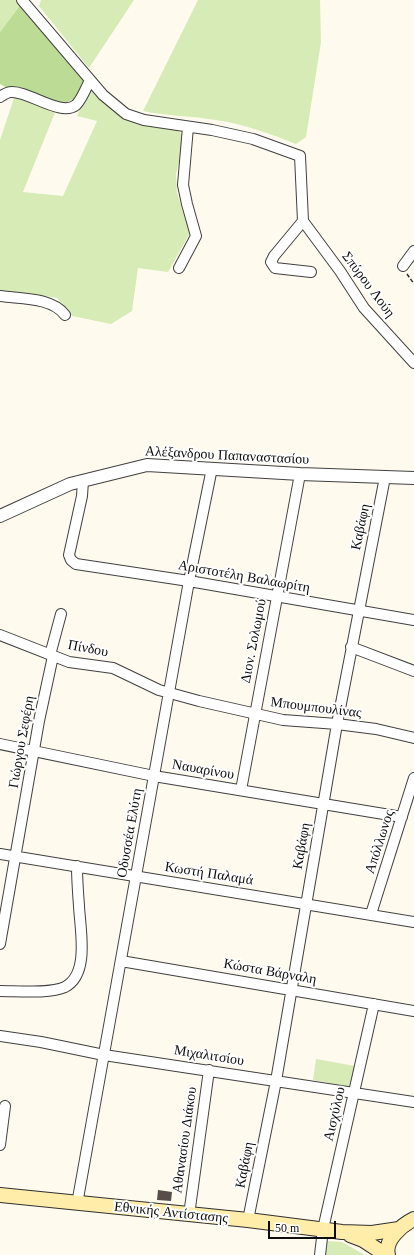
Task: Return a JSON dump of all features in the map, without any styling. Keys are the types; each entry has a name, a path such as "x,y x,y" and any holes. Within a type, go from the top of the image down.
{"main road":[{"name":"Εθνικής Αντίστασης","path":"0,1195 77,1204 248,1220 342,1232"},
{"path":"387,1255 387,1246 399,1229 414,1219"},
{"path":"342,1232 372,1233 399,1229"},
{"path":"342,1232 363,1240 387,1255"}],"street":[{"path":"22,0 109,101 126,114 144,120 253,139 300,156 303,221 274,256 271,265 275,268 311,272"},
{"path":"0,97 9,92 22,94 59,108 69,109 77,104 90,80"},
{"path":"180,268 196,236 183,184 188,127"},
{"name":"Σπύρου Λούη","path":"303,221 340,271 364,308 414,363"},
{"path":"403,266 414,251"},
{"path":"0,296 48,303 60,309 65,315"},
{"name":"Αλέξανδρου Παπαναστασίου","path":"0,516 46,494 83,481 147,465 300,474 414,478"},
{"name":"Οδυσσέα Ελύτη","path":"77,1204 169,693 212,468"},
{"name":"Διον. Σολωμού","path":"241,790 300,474"},
{"name":"Καβάφη","path":"248,1220 276,1081 351,647 385,477"},
{"name":"Αριστοτέλη Βαλαωρίτη","path":"83,481 82,496 69,555 71,560 76,564 190,581 414,620"},
{"name":"Γιώργου Σεφέρη","path":"0,944 51,656 61,614"},
{"name":"Πίνδου","path":"0,635 51,656 82,665 113,668 169,693"},
{"path":"351,647 414,671"},
{"name":"Μπουμπουλίνας","path":"169,693 255,715 303,722 337,724 376,729 414,738"},
{"name":"Ναυαρίνου","path":"0,744 154,776 323,803 402,818"},
{"name":"Απόλλωνος","path":"371,914 414,778"},
{"name":"Κωστή Παλαμά","path":"0,854 136,877 306,903 414,922"},
{"path":"0,991 58,989 68,985 75,977 80,961 82,945 77,866"},
{"name":"Κώστα Βάρναλη","path":"121,961 414,1011"},
{"name":"Αισχύλου","path":"320,1255 323,1229 374,1004"},
{"name":"Μιχαλιτσίου","path":"0,1036 42,1042 104,1055 414,1102"},
{"name":"Αθανασίου Διάκου","path":"189,1215 209,1070"},
{"path":"0,1145 5,1106"}],"green space":[{"path":"0,0 18,0 21,4 0,32"},
{"path":"41,0 134,0 89,68 39,6"},
{"path":"198,0 320,0 321,42 306,137 296,144 237,124 143,111"},
{"path":"21,4 86,80 74,99 63,104 17,87 9,89 0,84 0,32"},
{"path":"90,86 114,111 133,122 178,130 182,135 180,159 176,174 177,193 190,233 168,272 138,268 132,311 111,324 72,316 57,298 29,293 28,297 0,293 0,140 16,92 56,110 23,192 63,196 97,121 77,116"},
{"path":"316,1059 355,1066 352,1087 313,1080"},
{"path":"326,1241 342,1242 365,1255 324,1255"}],"building":[{"path":"158,1190 172,1192 171,1201 157,1200"}]}
